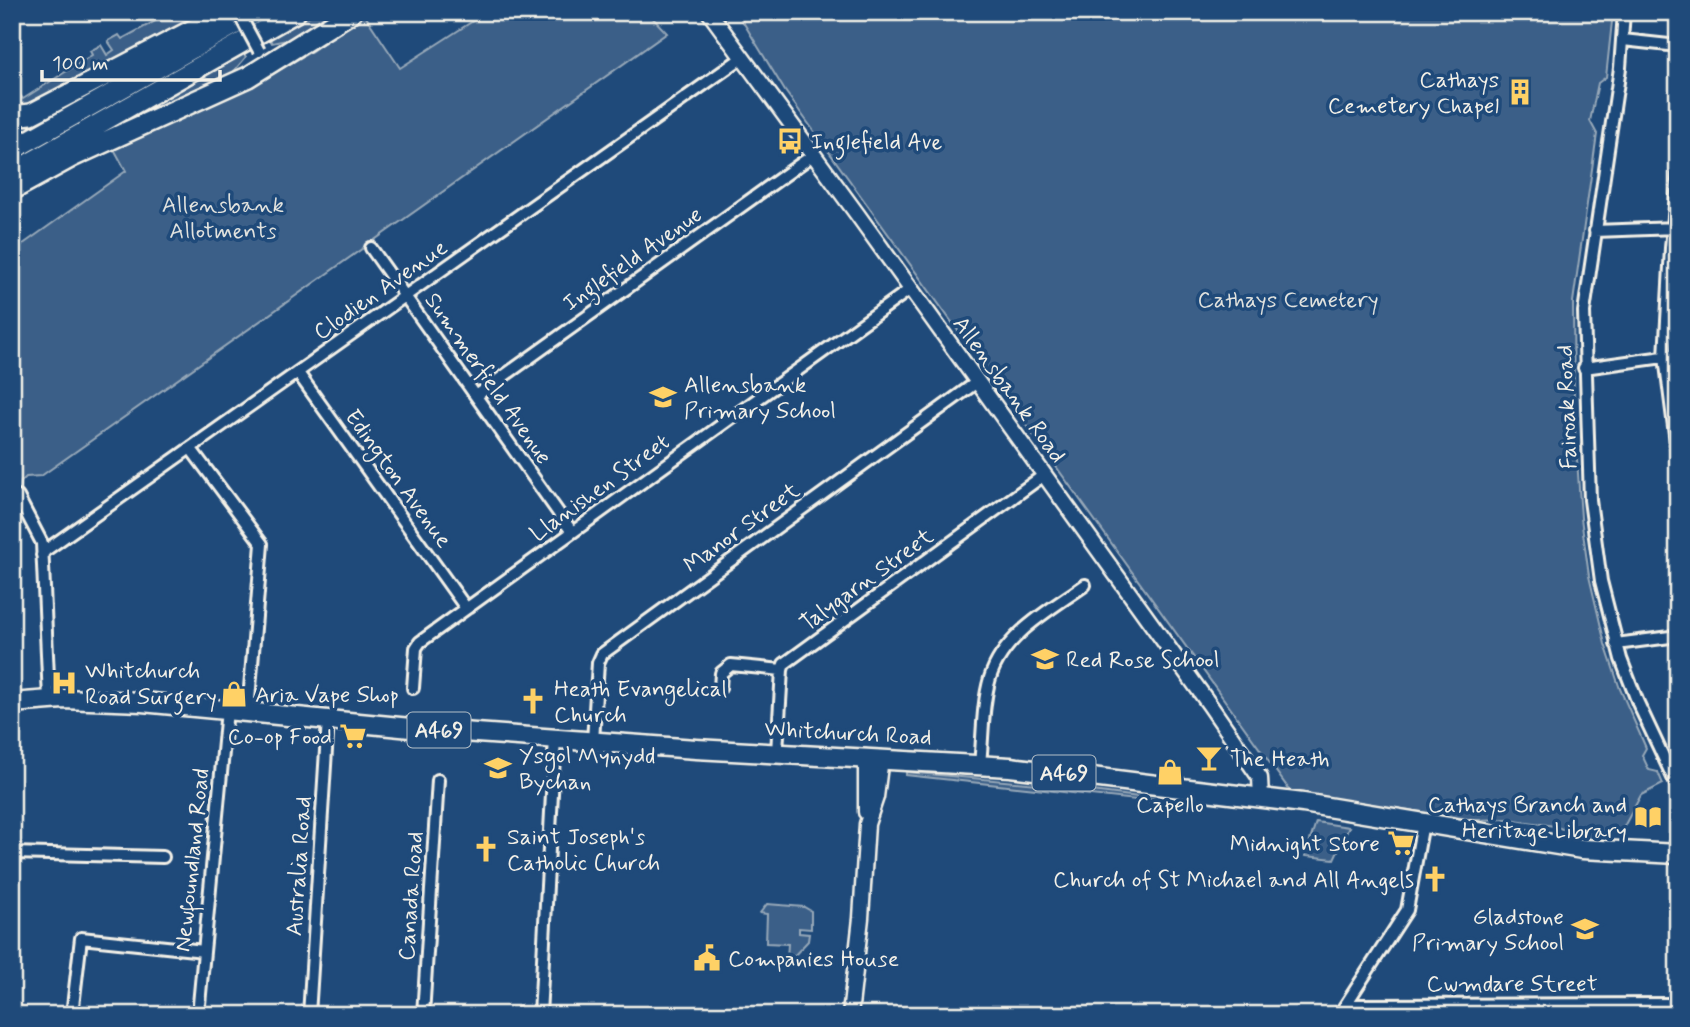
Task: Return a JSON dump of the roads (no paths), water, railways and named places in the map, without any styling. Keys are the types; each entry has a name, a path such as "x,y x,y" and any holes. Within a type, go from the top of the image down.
{"highway":[{"path":"12,116 31,114 227,12"},
{"path":"12,150 257,12"},
{"path":"12,173 296,12"},
{"path":"12,190 74,156 210,94 263,58 352,12"}],"main road":[{"name":"Whitchurch Road","path":"12,703 49,699 128,702 421,729 980,764 1261,798 1591,850 1678,854"}],"street":[{"path":"238,12 263,58"},
{"name":"Allensbank Road","path":"709,12 1260,778 1261,798"},
{"name":"Fairoak Road","path":"1624,12 1623,40 1585,299 1587,445 1595,547 1616,644 1638,703 1678,788"},
{"path":"1623,40 1678,46"},
{"name":"Clodien Avenue","path":"42,555 743,57"},
{"name":"Inglefield Avenue","path":"476,396 813,155"},
{"path":"1678,174 1665,357 1678,458"},
{"path":"1595,231 1675,228"},
{"name":"Summerfield Avenue","path":"371,248 572,532"},
{"name":"Llanishen Street","path":"413,688 418,644 909,290"},
{"path":"1584,368 1678,355"},
{"name":"Edington Avenue","path":"298,373 466,608"},
{"name":"Manor Street","path":"593,741 598,663 602,654 977,382"},
{"path":"191,449 262,544 248,712"},
{"name":"Talygarn Street","path":"782,670 784,664 1044,475"},
{"path":"18,497 42,543 49,699"},
{"path":"980,764 988,688 999,660 1021,631 1085,585"},
{"path":"1616,644 1678,636"},
{"path":"720,688 721,673 731,665 782,670 777,752"},
{"name":"Newfoundland Road","path":"198,1015 227,710"},
{"name":"Australia Road","path":"309,1015 328,719"},
{"path":"540,1015 555,738"},
{"path":"850,1015 861,918 867,824 876,797 874,758"},
{"name":"Canada Road","path":"423,1015 438,780"},
{"path":"1343,1010 1409,904 1423,823"},
{"path":"12,853 163,858"},
{"path":"72,1015 81,938 204,951"},
{"name":"Cwmdare Street","path":"1343,1010 1494,1010 1678,1004"}],"place":[{"name":"Cathays Cemetery Chapel","path":"1520,92"},
{"name":"Inglefield Ave","path":"790,141"},
{"name":"Allensbank Primary School","path":"663,397"},
{"name":"Red Rose School","path":"1045,659"},
{"name":"Whitchurch Road Surgery","path":"64,683"},
{"name":"Aria Vape Shop","path":"234,694"},
{"name":"Heath Evangelical Church","path":"533,701"},
{"name":"Co-op Food","path":"353,736"},
{"name":"The Heath","path":"1209,758"},
{"name":"Ysgol Mynydd Bychan","path":"498,768"},
{"name":"Capello","path":"1170,772"},
{"name":"Cathays Branch and Heritage Library","path":"1648,817"},
{"name":"Midnight Store","path":"1401,843"},
{"name":"Saint Joseph's Catholic Church","path":"486,849"},
{"name":"Church of St Michael and All Angels","path":"1435,879"},
{"name":"Gladstone Primary School","path":"1585,929"},
{"name":"Companies House","path":"707,958"}],"park label":[{"name":"Allensbank Allotments","path":"223,217"},
{"name":"Cathays Cemetery","path":"1288,299"}]}
